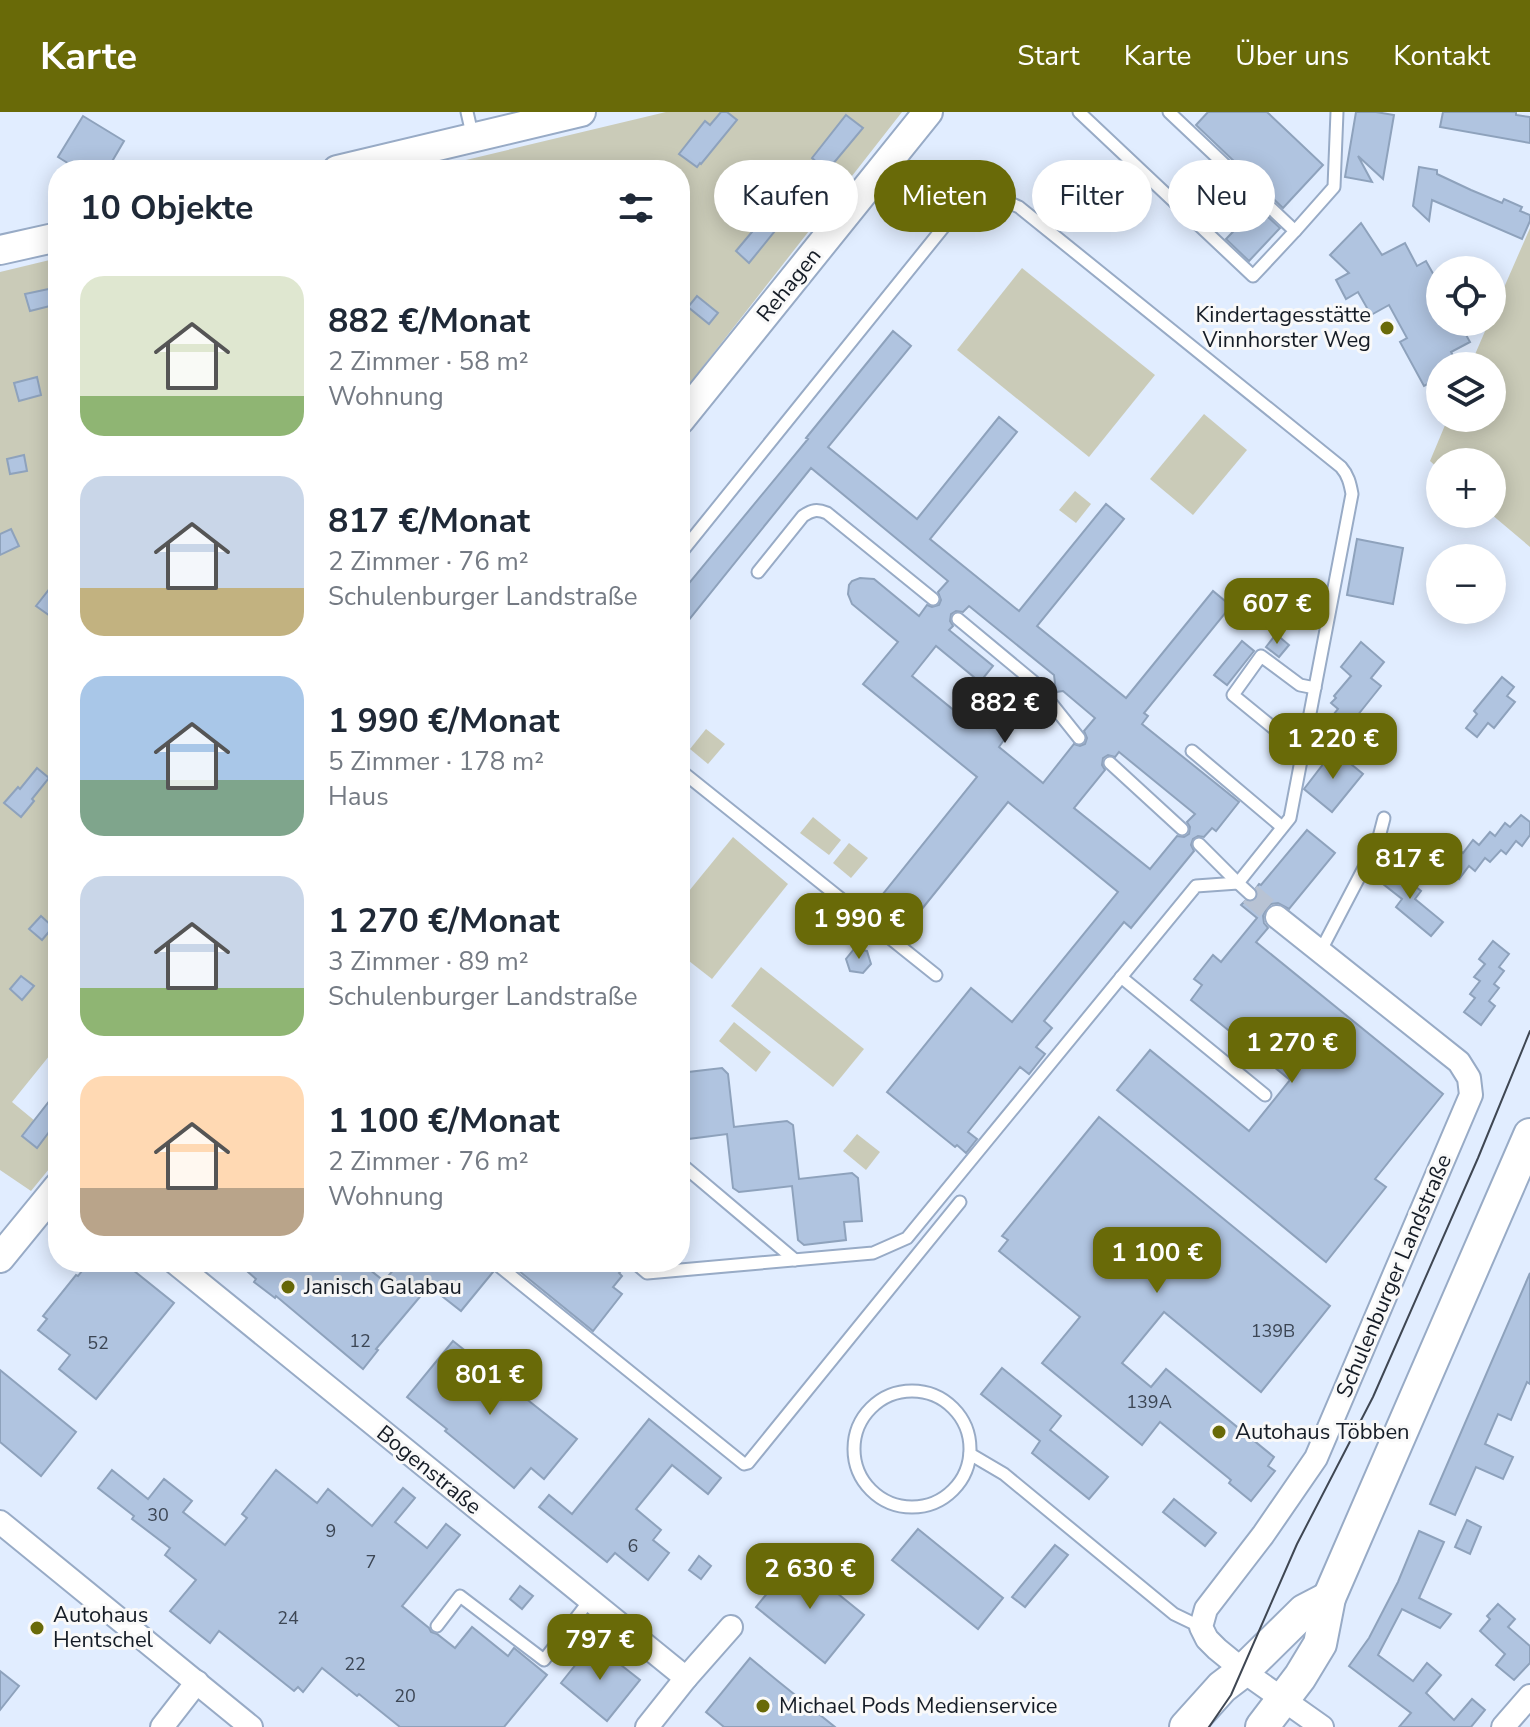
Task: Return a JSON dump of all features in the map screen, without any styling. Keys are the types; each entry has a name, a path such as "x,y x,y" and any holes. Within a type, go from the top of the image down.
{"main road":[{"path":"1262,1727 1284,1700 1320,1644 1329,1598 1530,1135"},
{"path":"1186,1727 1222,1687 1243,1671 1304,1611 1329,1598"}],"street":[{"name":"Rehagen","path":"690,408 928,112"},
{"path":"367,160 470,125 575,113"},
{"path":"0,250 48,239"},
{"name":"Schulenburger Landstraße","path":"1201,1627 1206,1609 1263,1535 1316,1458 1471,1095 1469,1078 1459,1062 1277,917"},
{"path":"0,1258 48,1199"},
{"name":"Bogenstraße","path":"186,1272 686,1678"},
{"path":"0,1522 251,1727"},
{"path":"647,1727 731,1627"},
{"path":"1201,1627 1207,1639 1243,1671 1322,1727"},
{"path":"162,1727 197,1682"},
{"path":"1503,1727 1530,1696"}],"lane":[{"path":"1079,112 1253,276 1334,187 1337,112"},
{"path":"1177,114 1295,231"},
{"path":"690,542 959,208 976,199 998,197 1019,207 1341,467 1347,473 1352,494 1290,818 1238,883 1196,886 907,1238 873,1253 690,1269"},
{"path":"758,572 803,516 818,510 827,513 933,599"},
{"path":"958,619 1035,683 1079,738"},
{"path":"1304,744 1288,740 1233,695 1261,656 1300,685 1315,688"},
{"path":"1192,751 1282,827"},
{"path":"1110,763 1182,829"},
{"path":"690,778 936,975"},
{"path":"1320,952 1378,841 1384,818"},
{"path":"1199,844 1250,894"},
{"path":"1121,977 1265,1095"},
{"path":"690,1171 795,1260"},
{"path":"506,1272 744,1464 748,1463 960,1202"},
{"path":"908,1391 928,1393 946,1402 960,1417 968,1436 970,1454 966,1472 956,1488 942,1500 906,1508 888,1503 873,1493 861,1479 855,1461 854,1443 859,1423 871,1407 888,1396 908,1391"},
{"path":"970,1454 1004,1474 1174,1614 1201,1627"},
{"path":"437,1626 460,1596 544,1660 589,1601"}],"green space":[{"path":"666,112 902,112 858,168 858,160 714,160 714,232 808,232 690,383 690,160 466,160"},
{"path":"1530,228 1530,547 1506,527 1506,448 1435,448 1442,432 1506,432 1506,352 1476,352 1483,336 1506,336 1506,283"},
{"path":"48,260 48,1057 12,1102 48,1132 48,1170 31,1191 0,1170 0,272"},
{"path":"1022,268 1155,375 1089,457 957,350"},
{"path":"1204,414 1247,450 1193,515 1150,479"},
{"path":"1075,491 1091,504 1076,523 1059,510"},
{"path":"706,729 725,744 708,764 690,749"},
{"path":"813,817 841,840 829,855 800,833"},
{"path":"733,837 788,884 712,979 690,962 690,890"},
{"path":"849,843 868,858 851,878 833,863"},
{"path":"761,967 864,1049 833,1087 731,1006"},
{"path":"734,1022 771,1052 756,1072 719,1041"},
{"path":"857,1134 880,1152 866,1170 843,1151"}],"building":[{"path":"721,112 727,112 737,120 697,167 679,154 705,121 710,125"},
{"path":"1208,112 1267,112 1323,165 1283,208 1275,200 1275,160 1233,160 1196,125"},
{"path":"1356,112 1394,115 1383,179 1358,156 1372,182 1345,177"},
{"path":"1443,112 1516,112 1516,115 1530,117 1530,143 1440,127"},
{"path":"846,115 863,128 836,160 812,158"},
{"path":"83,116 124,141 113,160 63,160 58,157"},
{"path":"1419,167 1437,170 1437,174 1471,190 1502,203 1504,199 1522,207 1520,211 1530,215 1530,221 1522,239 1432,200 1429,221 1413,206"},
{"path":"1275,223 1280,228 1249,261 1226,239 1233,232 1275,232"},
{"path":"1361,223 1382,255 1405,243 1417,266 1426,261 1426,336 1467,336 1470,342 1451,352 1426,352 1424,386 1400,342 1407,338 1389,305 1371,315 1358,292 1346,299 1336,280 1349,273 1330,255"},
{"path":"752,232 774,232 749,263 736,251"},
{"path":"48,289 48,306 30,311 25,294"},
{"path":"697,296 718,313 709,324 690,309"},
{"path":"893,331 911,346 828,447 917,519 999,417 1017,432 930,539 1019,611 1106,504 1124,519 1037,626 1126,698 1213,591 1231,606 1144,713 1148,716 1142,724 1239,802 1216,831 1212,828 1204,837 1193,839 1191,845 1194,851 1131,928 1124,922 1044,1021 1052,1028 1036,1047 1045,1054 1029,1074 1020,1067 968,1132 977,1139 966,1153 887,1092 971,988 1012,1022 1118,892 1008,802 905,930 874,905 977,777 863,684 898,642 852,604 849,585 860,578 874,579 919,616 927,605 939,605 938,592 948,581 811,468 690,619 690,582","holes":["969,606 1054,675 1056,692 1063,691 1095,718 1084,731 1087,738 1085,744 1074,744 1043,783 999,747 1006,737 980,716 972,725 912,676 936,646 980,682 993,666 949,630 953,626 951,614 963,612","1119,752 1195,814 1187,822 1189,834 1177,836 1150,869 1074,808 1105,770 1103,758 1108,755 1115,757"]},
{"path":"37,377 41,395 19,401 14,383"},
{"path":"24,455 27,471 10,474 7,459"},
{"path":"11,529 19,546 0,555 0,534"},
{"path":"1357,539 1403,548 1393,604 1347,595"},
{"path":"48,591 48,615 36,606"},
{"path":"1276,634 1289,645 1279,657 1266,647"},
{"path":"1242,641 1254,651 1227,685 1214,675"},
{"path":"1361,642 1384,662 1371,678 1381,686 1357,716 1367,724 1349,745 1325,725 1338,709 1331,703 1336,698 1334,696 1351,676 1341,667"},
{"path":"1502,677 1514,687 1507,696 1515,702 1494,728 1488,723 1477,737 1466,728 1477,714 1474,711"},
{"path":"1334,750 1363,774 1332,812 1304,789"},
{"path":"37,768 48,777 21,817 4,803 18,787 20,789"},
{"path":"1521,815 1530,822 1530,835 1522,846 1516,841 1506,854 1501,850 1490,862 1485,858 1475,871 1469,866 1459,879 1442,866 1457,848 1463,853 1473,840 1479,845 1490,832 1495,836 1505,823 1510,827"},
{"path":"1307,830 1335,853 1289,909 1278,903 1267,908 1263,916 1268,928 1256,942 1443,1094 1375,1179 1386,1187 1326,1262 1117,1090 1150,1050 1249,1131 1290,1080 1191,1000 1202,985 1194,979 1213,955 1221,962 1257,918 1241,905 1257,899 1256,888"},
{"path":"1390,866 1421,891 1415,899 1443,922 1431,936 1396,907 1402,899 1378,880"},
{"path":"41,916 48,922 48,933 42,940 29,929"},
{"path":"1493,941 1509,954 1499,967 1504,971 1494,984 1499,988 1489,1001 1495,1006 1481,1025 1464,1012 1475,998 1470,994 1480,981 1474,977 1485,964 1479,959"},
{"path":"854,949 867,951 871,964 863,973 850,971 846,959"},
{"path":"21,976 34,986 22,1000 10,989"},
{"path":"722,1068 728,1074 734,1127 787,1121 793,1125 799,1179 852,1173 858,1178 862,1221 844,1222 846,1240 804,1245 798,1240 792,1186 739,1192 733,1188 727,1134 690,1139 690,1072"},
{"path":"48,1103 48,1133 37,1148 22,1136"},
{"path":"1099,1117 1330,1306 1261,1392 1164,1312 1122,1363 1151,1387 1166,1369 1274,1457 1268,1466 1275,1471 1251,1501 1229,1483 1231,1480 1160,1422 1142,1445 1042,1363 1080,1317 999,1251 1008,1240 1002,1236"},
{"path":"81,1272 135,1272 174,1303 96,1399 59,1369 70,1355 38,1330 47,1319 43,1316"},
{"path":"248,1272 373,1272 384,1281 392,1272 493,1272 461,1311 429,1286 363,1369 276,1296 254,1282 256,1279"},
{"path":"520,1272 620,1272 622,1276 613,1287 622,1294 593,1331"},
{"path":"1530,1273 1530,1384 1527,1382 1511,1420 1498,1414 1485,1444 1513,1457 1503,1479 1476,1467 1455,1515 1430,1504"},
{"path":"453,1341 577,1439 544,1479 531,1468 514,1488 407,1397"},
{"path":"1002,1368 1061,1416 1050,1430 1108,1477 1089,1499 1032,1453 1040,1441 981,1394"},
{"path":"0,1370 76,1432 41,1476 0,1442"},
{"path":"649,1419 721,1478 708,1494 672,1465 636,1509 661,1530 653,1540 669,1553 648,1580 615,1553 607,1562 539,1507 549,1495 572,1514"},
{"path":"112,1470 148,1499 164,1479 192,1501 183,1512 225,1545 247,1518 242,1514 276,1470 317,1503 328,1489 372,1526 403,1488 415,1498 395,1522 427,1548 446,1524 460,1535 402,1606 455,1648 472,1627 508,1656 514,1648 547,1675 504,1727 400,1727 322,1668 303,1692 298,1687 294,1691 219,1631 210,1643 170,1611 196,1580 165,1555 170,1548 98,1488"},
{"path":"1174,1499 1216,1533 1205,1546 1163,1512"},
{"path":"1467,1520 1481,1527 1470,1554 1455,1547"},
{"path":"918,1529 1003,1598 978,1629 892,1560"},
{"path":"1419,1531 1444,1542 1419,1598 1451,1614 1440,1628 1402,1609 1378,1655 1413,1681 1427,1663 1441,1675 1426,1693 1454,1720 1472,1699 1485,1710 1471,1727 1399,1727 1411,1713 1349,1666 1369,1638 1398,1582"},
{"path":"1055,1545 1068,1555 1025,1607 1012,1597"},
{"path":"699,1556 711,1566 701,1579 689,1570"},
{"path":"795,1559 864,1615 825,1663 756,1607"},
{"path":"520,1586 533,1596 522,1609 510,1599"},
{"path":"1498,1604 1515,1619 1508,1627 1530,1646 1530,1663 1514,1680 1496,1665 1505,1654 1480,1631 1490,1619 1487,1616"},
{"path":"593,1643 640,1680 607,1721 561,1683"},
{"path":"750,1658 835,1727 724,1727 706,1712"},
{"path":"0,1671 19,1686 0,1710"}],"tunnel":[{"path":"1250,894 1277,917"}],"tram line":[{"path":"1209,1727 1231,1695 1297,1544 1373,1397 1530,1031"}],"place":[{"name":"Kindertagesstätte Vinnhorster Weg","path":"1387,328"},
{"name":"Janisch Galabau","path":"288,1287"},
{"name":"Autohaus Többen","path":"1219,1432"},
{"name":"Autohaus Hentschel","path":"37,1628"},
{"name":"Michael Pods Medienservice","path":"763,1706"}]}
